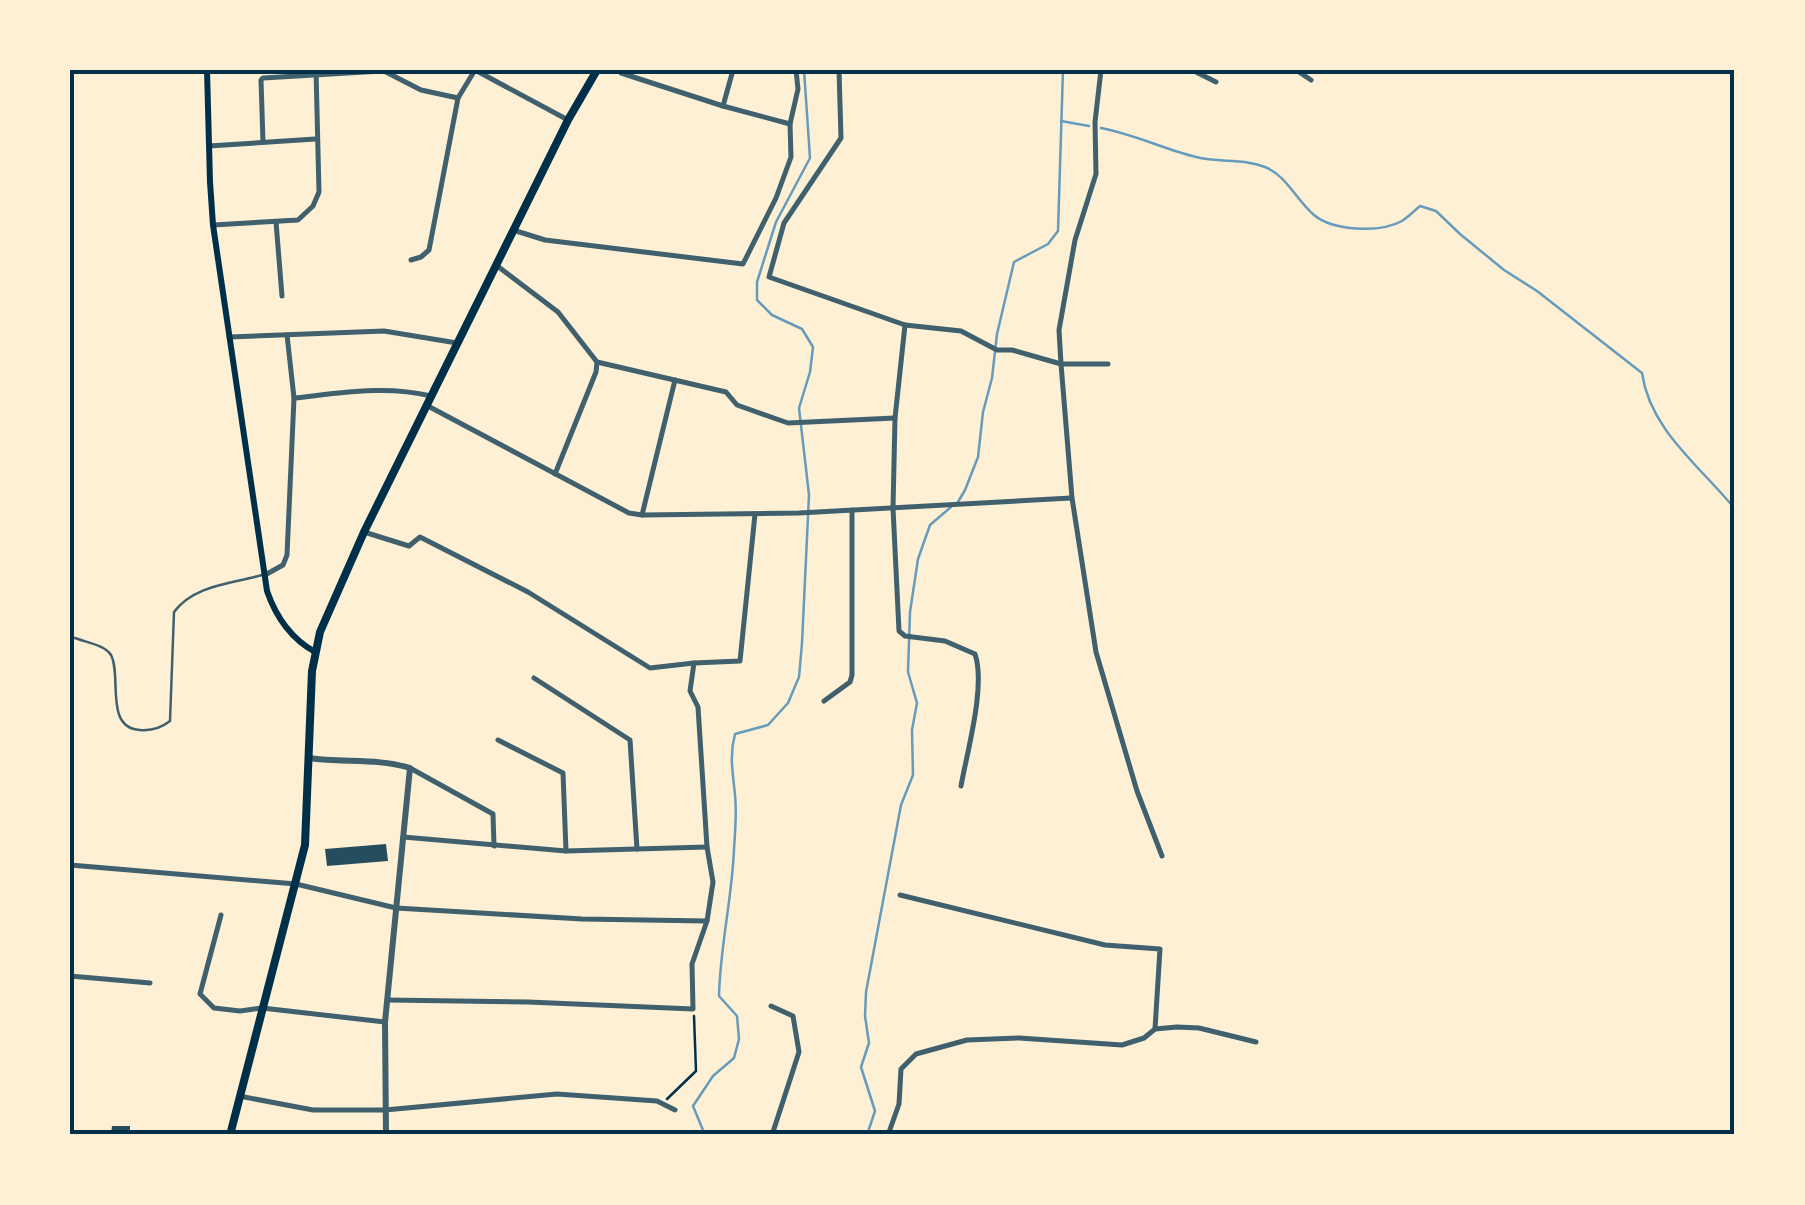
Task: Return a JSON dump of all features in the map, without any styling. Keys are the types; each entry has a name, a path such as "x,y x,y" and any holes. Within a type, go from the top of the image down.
{"main road":[{"path":"207,70 214,226 267,591 276,616 302,645 315,652"},
{"path":"230,1135 305,844 312,671 320,632 364,532 457,343 597,70"}],"street":[{"path":"263,142 263,78 382,70 422,90 458,98"},
{"path":"411,260 429,250 458,98 475,70 568,120"},
{"path":"618,70 790,124"},
{"path":"723,106 734,70"},
{"path":"513,230 544,240 743,264 776,198 791,157 790,124 798,90 796,70"},
{"path":"839,70 841,138 784,223 769,277 905,324 961,331 997,350 1012,350 1061,364 1108,364"},
{"path":"1100,70 1096,174 1074,240 1059,330 1061,364 1072,498 1096,652 1137,791 1162,856"},
{"path":"1192,70 1216,82"},
{"path":"1296,70 1311,80"},
{"path":"214,226 298,220 313,206 319,192 316,72"},
{"path":"209,146 316,139"},
{"path":"276,222 282,296"},
{"path":"496,264 558,312 597,362 726,392 737,405 788,423 894,418"},
{"path":"905,324 894,418 893,508 899,631 905,636 946,641 975,654 980,666 961,786"},
{"path":"228,337 384,331 457,343"},
{"path":"265,575 283,565 287,555 294,398 287,334"},
{"path":"555,474 597,362"},
{"path":"642,515 675,380"},
{"path":"294,398 374,389 407,390 431,396"},
{"path":"426,406 629,513 642,515 820,512 1072,498"},
{"path":"824,702 850,682 852,675 852,510"},
{"path":"364,532 409,546 420,537 528,592 650,668 740,661 754,514"},
{"path":"388,1000 694,1009 692,964 707,922 713,882 698,707 690,691 694,662"},
{"path":"534,678 630,740 637,849"},
{"path":"498,740 563,773 566,851"},
{"path":"310,758 392,762 410,768 494,814 494,846"},
{"path":"386,1135 385,1022 410,768"},
{"path":"403,837 566,851 708,847"},
{"path":"70,865 296,884 396,908 707,922"},
{"path":"900,895 1106,945 1160,948 1155,1029"},
{"path":"221,916 200,994 214,1008 240,1012 262,1008 385,1022"},
{"path":"70,976 150,982"},
{"path":"771,1006 793,1016 798,1052 772,1135"},
{"path":"888,1135 899,1104 901,1069 916,1054 967,1040 1019,1038 1122,1045 1144,1038 1155,1029 1198,1028 1256,1042"},
{"path":"239,1096 313,1110 385,1110 557,1094 656,1101 675,1110"}],"lane":[{"path":"75,638 103,648 112,657 120,717 127,728 150,730 164,726 170,722 174,612 190,595 265,575"}],"path":[{"path":"656,1101 669,1099 696,1072 694,1009"}],"building":[{"path":"386,844 388,861 327,866 325,849"},
{"path":"112,1126 130,1126 130,1135 111,1135"}],"waterway":[{"path":"705,1135 693,1106 713,1076 734,1058 739,1039 737,1016 719,996 733,868 733,742 735,734 768,725 788,703 799,677 809,495 799,408 813,347 802,329 772,315 757,300 757,282 776,222 810,158 804,70"},
{"path":"958,502 978,457 997,334 1014,262 1048,244 1058,231 1063,70"},
{"path":"1061,121 1089,126"},
{"path":"1101,128 1196,157 1265,167 1279,176 1314,215 1333,224 1382,227 1402,221 1420,206 1436,211 1504,270 1642,373 1647,393 1666,430 1735,509"},
{"path":"867,1135 875,1111 861,1067 869,1043 866,992 901,805 913,775 912,730 917,703 908,672 910,612 918,559 930,525 951,507"}]}
